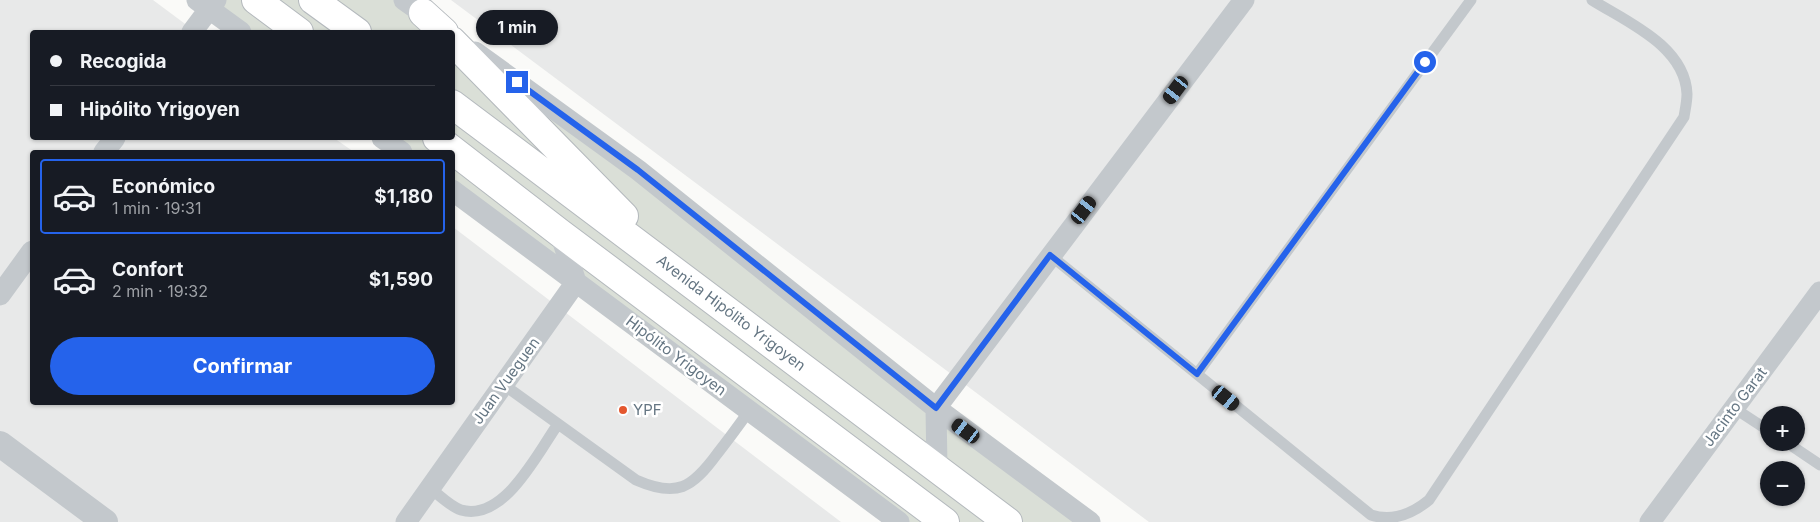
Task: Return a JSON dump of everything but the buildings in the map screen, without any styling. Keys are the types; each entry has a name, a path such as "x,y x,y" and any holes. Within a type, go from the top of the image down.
{"highway":[{"path":"256,0 296,30"},
{"path":"313,0 354,30"},
{"path":"413,7 442,30"},
{"path":"455,44 680,275"},
{"name":"Avenida Hipólito Yrigoyen","path":"455,106 1008,522"},
{"path":"440,140 453,150"},
{"path":"455,152 945,522"}],"street":[{"path":"937,469 936,408 1244,0"},
{"path":"193,30 208,3 239,30"},
{"path":"413,7 446,30"},
{"path":"455,37 638,170 936,408 1090,522"},
{"path":"106,150 113,140"},
{"path":"385,140 399,150"},
{"name":"Hipólito Yrigoyen","path":"455,192 899,522"},
{"path":"560,233 576,282"},
{"path":"0,295 30,254"},
{"name":"Juan Vueguen","path":"406,522 576,282"},
{"name":"Jacinto Garat","path":"1650,522 1820,292"},
{"path":"0,444 105,522"}],"lane":[{"path":"1197,374 1471,0"},
{"path":"1050,255 1371,515 1383,519 1399,517 1415,511 1429,500 1684,118 1687,94 1682,75 1672,56 1654,39 1592,0"},
{"path":"504,385 636,480 654,488 670,489 685,486 700,477 750,411"},
{"path":"1734,408 1760,425"},
{"path":"430,488 459,509 474,512 491,508 506,497 558,424"},
{"path":"1799,451 1820,465"}],"shaded area":[{"path":"0,0 153,0 193,30 30,30 30,140 337,140 351,150 30,150 30,405 455,405 455,229 841,522 0,522"},
{"path":"197,0 404,0 446,30 238,30"},
{"path":"451,0 1820,0 1820,522 1149,522"},
{"path":"455,37 1090,522 899,522 455,191 455,150 399,150 385,140 455,140"}],"place":[{"name":"YPF","path":"623,410"}],"route":[{"path":"517,82 638,170 936,408 1050,255 1197,374 1425,62"}]}
